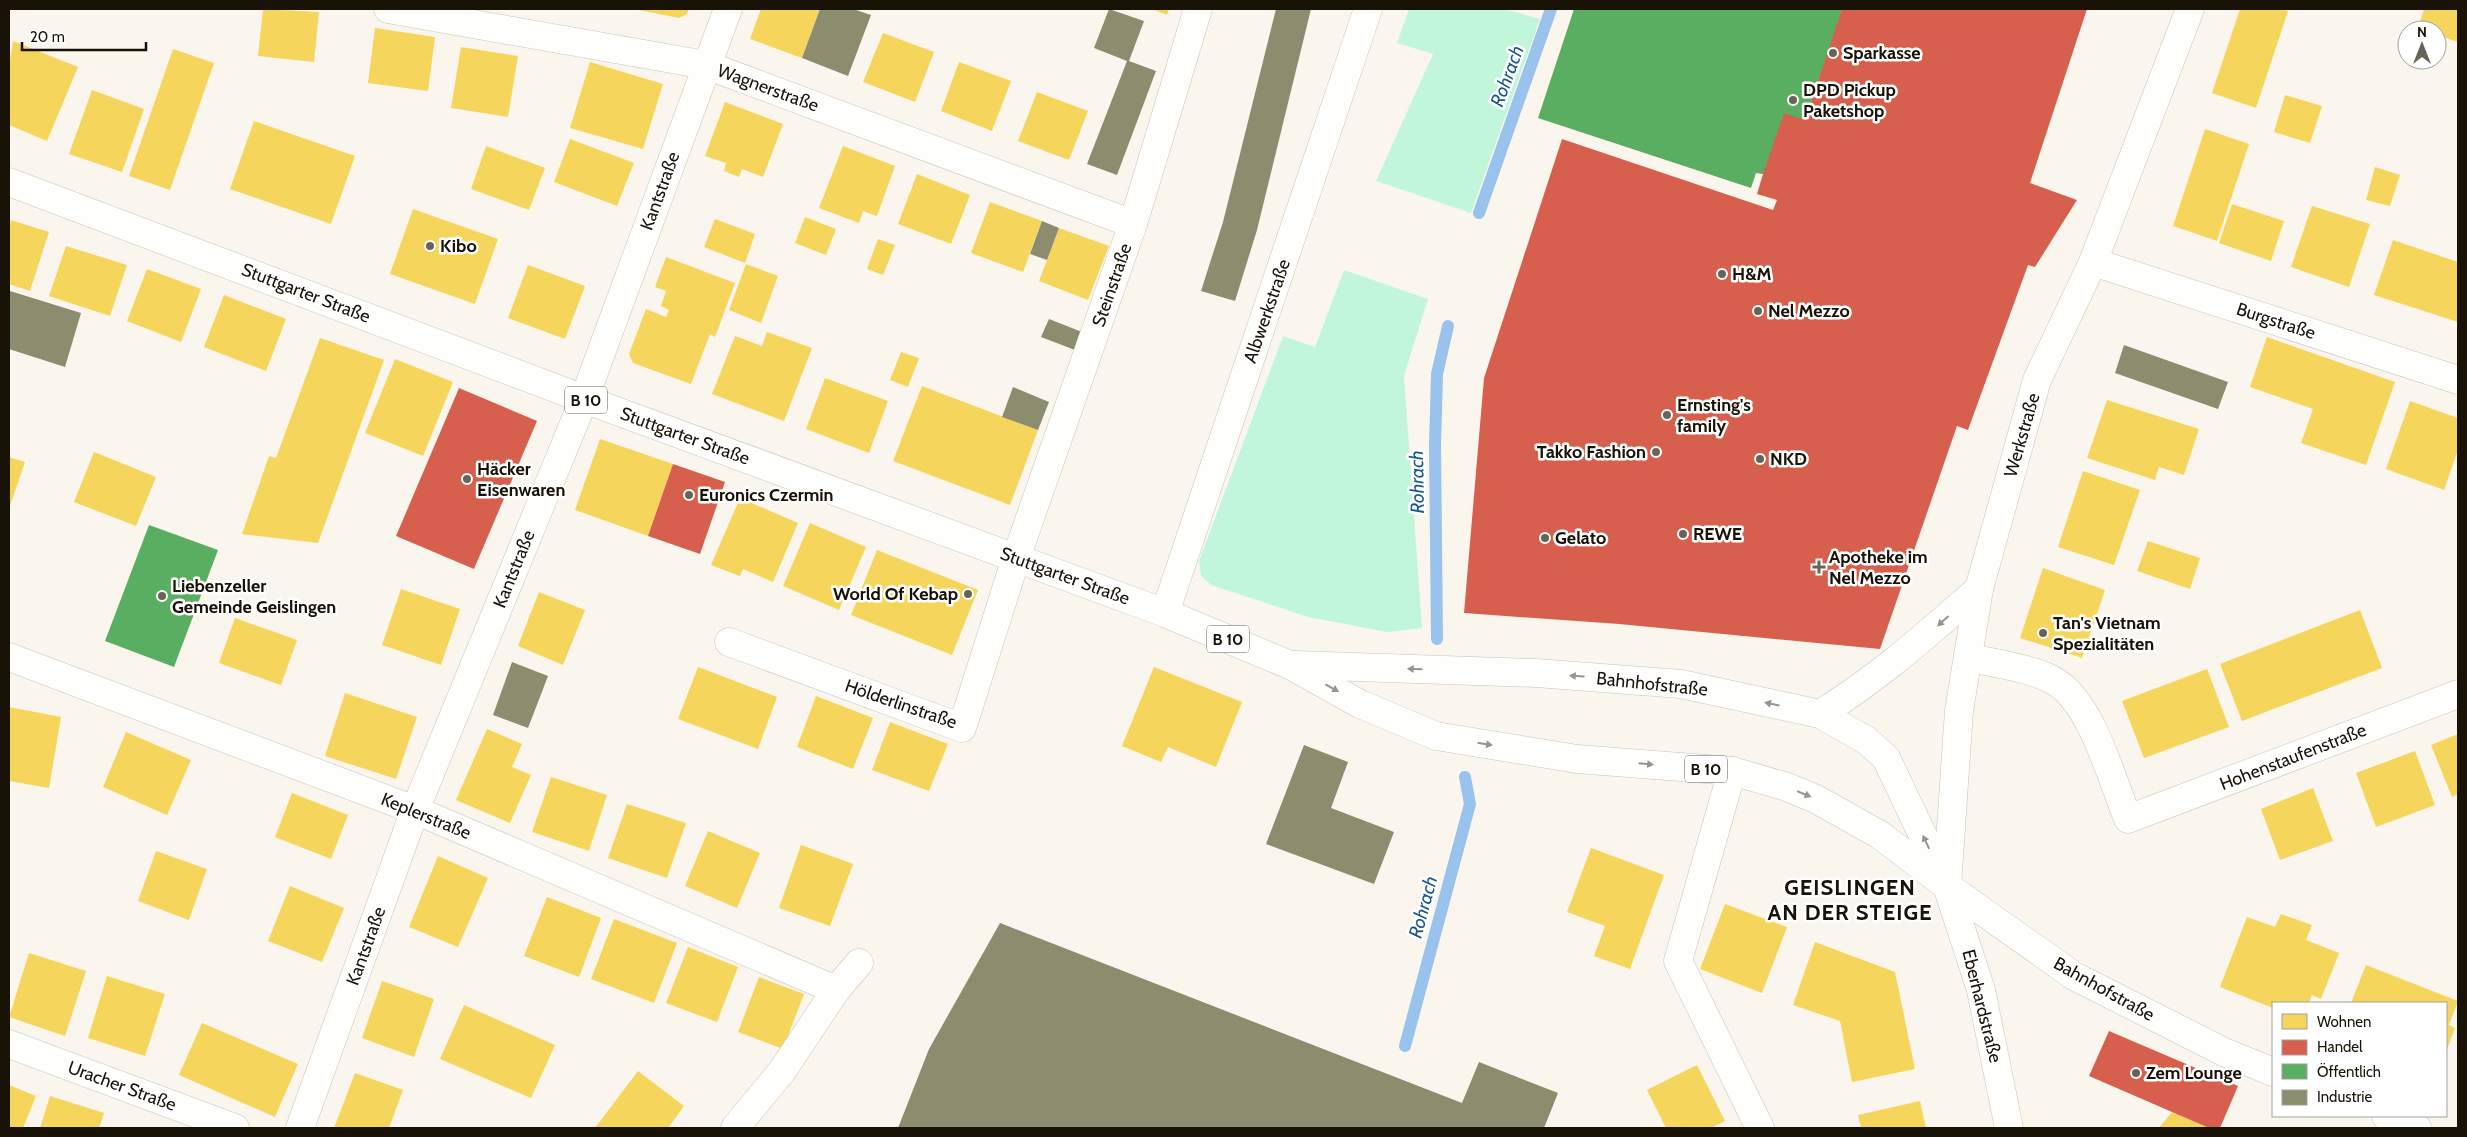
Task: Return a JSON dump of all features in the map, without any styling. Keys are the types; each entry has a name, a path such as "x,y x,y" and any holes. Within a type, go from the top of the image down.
{"street":[{"name":"Wagnerstraße","path":"388,9 706,65 1133,224"},
{"name":"Kantstraße","path":"300,1128 415,810 584,399 728,9"},
{"name":"Steinstraße","path":"1016,558 1133,224 1198,9"},
{"name":"Albwerkstraße","path":"1165,613 1368,9"},
{"name":"Werkstraße","path":"1947,886 1958,711 1979,588 2037,380 2093,262 2190,9"},
{"name":"Stuttgarter Straße","path":"9,182 584,399 1165,613"},
{"name":"Burgstraße","path":"2093,262 2458,380"},
{"name":"Hölderlinstraße","path":"729,642 962,728 1016,558"},
{"path":"1820,714 1860,690 1903,656 1979,588"},
{"name":"Bahnhofstraße","path":"1165,613 1290,664 1360,704 1436,736 1577,759 1732,771 1787,787 1816,799 1880,835 1947,886 2074,976 2224,1052 2272,1072"},
{"name":"Hohenstaufenstraße","path":"1968,657 2036,674 2056,682 2074,696 2085,713 2128,819 2458,694"},
{"name":"Keplerstraße","path":"9,658 415,810 836,990"},
{"name":"Bahnhofstraße","path":"1290,664 1536,673 1681,684 1820,714 1866,740 1886,758 1947,886"},
{"path":"1732,771 1678,961 1760,1128"},
{"name":"Eberhardstraße","path":"1947,886 1981,990 2009,1128"},
{"path":"734,1128 782,1071 836,990 859,963"},
{"name":"Uracher Straße","path":"9,1044 235,1128"},
{"path":"2389,1117 2417,1128"}],"green space":[{"path":"1409,9 1504,9 1540,19 1471,213 1376,181 1433,54 1397,43"},
{"path":"1344,270 1428,299 1404,376 1422,628 1387,632 1308,617 1211,585 1201,576 1199,561 1283,336 1315,347"}],"building: Wohnen":[{"path":"263,9 319,12 314,62 258,56"},
{"path":"634,9 689,9 687,14 679,18"},
{"path":"761,9 820,9 802,58 750,39"},
{"path":"1152,9 1169,9 1167,15"},
{"path":"2240,9 2281,9 2288,11 2256,108 2212,93"},
{"path":"2424,9 2458,9 2458,42 2447,38 2447,20 2421,20"},
{"path":"375,28 435,37 428,91 368,83"},
{"path":"883,33 934,52 915,102 863,82"},
{"path":"13,41 78,67 47,141 9,125 9,66"},
{"path":"461,47 518,56 508,117 451,108"},
{"path":"173,49 214,63 170,190 129,176"},
{"path":"590,62 663,84 643,149 570,128"},
{"path":"959,62 1011,81 992,131 941,111"},
{"path":"92,90 144,109 122,172 69,154"},
{"path":"1037,92 1088,111 1069,160 1018,141"},
{"path":"2285,95 2322,106 2310,143 2274,132"},
{"path":"725,102 783,124 763,177 742,169 739,177 724,171 726,163 705,156"},
{"path":"254,121 355,156 331,224 230,189"},
{"path":"2205,129 2249,144 2217,241 2173,226"},
{"path":"570,139 634,163 617,206 554,182"},
{"path":"486,146 545,168 529,210 471,189"},
{"path":"843,146 895,166 877,216 863,211 859,223 819,208"},
{"path":"2375,167 2400,175 2390,206 2366,200"},
{"path":"917,174 970,195 951,244 898,224"},
{"path":"990,202 1042,221 1023,272 971,253"},
{"path":"2232,204 2284,221 2271,261 2219,243"},
{"path":"2312,206 2370,224 2349,287 2291,267"},
{"path":"413,209 498,239 475,304 390,274"},
{"path":"805,217 836,229 826,255 795,243"},
{"path":"715,219 755,234 745,263 704,247"},
{"path":"11,220 49,232 30,291 9,284 9,227"},
{"path":"1059,228 1109,246 1088,300 1039,281"},
{"path":"878,239 895,245 883,275 867,269"},
{"path":"2393,240 2458,262 2458,322 2374,295"},
{"path":"66,246 127,265 110,316 49,296"},
{"path":"666,257 735,283 715,337 710,334 691,384 633,363 629,354 646,309 666,317 669,310 661,306 666,291 655,287"},
{"path":"746,264 778,276 761,323 729,310"},
{"path":"528,265 585,286 565,339 508,318"},
{"path":"147,269 201,289 181,342 127,321"},
{"path":"224,295 286,319 266,371 204,347"},
{"path":"767,332 812,348 784,421 712,394 735,336 762,346"},
{"path":"2267,337 2395,382 2366,465 2301,443 2313,409 2250,387"},
{"path":"320,338 384,360 318,543 242,534 269,456 276,458"},
{"path":"901,352 919,358 908,387 890,380"},
{"path":"395,359 453,382 423,456 365,433"},
{"path":"825,378 888,401 869,453 806,429"},
{"path":"922,386 1038,430 1010,505 893,461"},
{"path":"2107,400 2199,429 2184,475 2159,467 2155,480 2087,458"},
{"path":"2410,401 2458,418 2458,450 2444,490 2386,469"},
{"path":"600,439 673,464 648,536 575,510"},
{"path":"94,452 156,477 136,526 74,502"},
{"path":"9,457 25,462 9,509"},
{"path":"2083,471 2140,490 2114,565 2058,547"},
{"path":"740,498 798,523 773,582 743,569 740,576 711,565"},
{"path":"810,523 866,547 839,610 783,586"},
{"path":"2148,541 2200,558 2190,589 2137,571"},
{"path":"877,550 978,590 952,655 851,615"},
{"path":"2043,568 2105,590 2082,658 2020,638"},
{"path":"401,589 460,609 441,665 382,645"},
{"path":"539,592 585,610 563,665 518,646"},
{"path":"2360,610 2382,668 2242,721 2220,664"},
{"path":"235,618 297,640 281,685 219,663"},
{"path":"698,667 777,697 758,749 678,719"},
{"path":"1154,667 1242,702 1216,767 1168,747 1161,762 1122,746"},
{"path":"2207,669 2229,727 2144,758 2122,701"},
{"path":"345,693 417,717 396,779 325,756"},
{"path":"816,696 873,718 853,769 797,747"},
{"path":"9,707 61,717 49,788 9,781"},
{"path":"890,722 948,744 929,791 872,770"},
{"path":"487,729 522,744 512,767 531,775 510,823 456,800"},
{"path":"126,732 191,760 167,815 103,787"},
{"path":"2458,734 2458,794 2452,797 2431,745"},
{"path":"2415,751 2435,805 2376,827 2356,773"},
{"path":"551,777 607,795 589,851 532,832"},
{"path":"2313,788 2333,841 2280,860 2261,809"},
{"path":"292,793 348,815 331,859 275,837"},
{"path":"627,804 686,823 667,878 608,858"},
{"path":"708,831 760,853 737,908 685,886"},
{"path":"801,845 853,864 830,926 779,908"},
{"path":"1591,848 1664,875 1630,969 1594,956 1605,926 1567,912"},
{"path":"156,851 207,869 189,920 138,901"},
{"path":"438,856 488,878 458,947 409,927"},
{"path":"290,886 344,908 322,962 268,941"},
{"path":"547,897 601,918 579,977 524,956"},
{"path":"1725,904 1787,927 1762,993 1700,969"},
{"path":"2281,914 2312,925 2306,940 2339,953 2321,999 2312,995 2309,1002 2272,1002 2272,1008 2220,987 2247,917 2275,927"},
{"path":"614,919 677,943 654,1003 591,979"},
{"path":"1815,942 1895,972 1915,1069 1852,1082 1840,1021 1793,1005"},
{"path":"688,947 738,967 717,1022 666,1003"},
{"path":"29,953 86,971 65,1036 9,1017"},
{"path":"2366,965 2458,1001 2449,1025 2455,1028 2447,1049 2447,1002 2351,1002"},
{"path":"107,976 165,994 145,1056 88,1038"},
{"path":"759,977 804,994 783,1049 738,1032"},
{"path":"382,981 434,999 414,1057 362,1038"},
{"path":"464,1005 555,1045 531,1098 440,1059"},
{"path":"202,1023 298,1064 275,1117 179,1075"},
{"path":"1697,1065 1725,1121 1711,1128 1666,1128 1647,1090"},
{"path":"638,1071 684,1106 668,1128 595,1128"},
{"path":"355,1073 403,1090 389,1128 334,1128"},
{"path":"9,1085 36,1096 23,1128 9,1128"},
{"path":"50,1096 104,1113 99,1128 40,1128"},
{"path":"1920,1101 1926,1128 1861,1128 1858,1115"},
{"path":"2172,1112 2209,1128 2159,1128"}],"building: Handel":[{"name":"Nel Mezzo","path":"1841,9 2087,9 2030,183 2077,200 2035,267 2028,265 1968,430 1957,426 1880,649 1619,624 1464,613 1484,378 1562,139 1773,210 1777,200 1757,194 1763,174 1751,171 1776,98 1809,108"},
{"name":"Häcker Eisenwaren","path":"459,388 537,421 474,569 396,536"},
{"path":"673,464 725,482 700,554 648,536"},
{"path":"2109,1031 2238,1086 2220,1128 2209,1128 2089,1076"}],"building: Öffentlich":[{"path":"1574,9 1842,9 1805,120 1784,113 1763,174 1756,173 1751,188 1538,118"},
{"name":"Liebenzeller Gemeinde Geislingen","path":"149,525 218,550 174,667 105,641"}],"building: Industrie":[{"path":"820,9 853,9 871,15 848,76 802,58"},
{"path":"1109,9 1144,21 1129,61 1156,71 1117,175 1087,164 1127,61 1094,48"},
{"path":"1276,9 1311,9 1257,230 1235,301 1201,291 1223,222"},
{"path":"1042,221 1059,228 1047,260 1030,254"},
{"path":"10,291 81,313 65,367 9,349"},
{"path":"1049,319 1082,332 1075,350 1041,337"},
{"path":"2124,345 2228,382 2218,409 2115,373"},
{"path":"1013,387 1049,402 1038,430 1002,417"},
{"path":"512,662 548,676 528,728 493,715"},
{"path":"1304,745 1348,762 1331,808 1394,832 1374,884 1266,844"},
{"path":"1000,923 1462,1103 1479,1062 1558,1093 1544,1128 898,1128 929,1049"}],"waterway":[{"name":"Rohrach","path":"1479,213 1551,9"},
{"name":"Rohrach","path":"1437,639 1435,445 1437,374 1448,326"},
{"name":"Rohrach","path":"1405,1046 1470,804 1465,777"}],"place":[{"name":"Sparkasse","path":"1833,53"},
{"name":"DPD Pickup Paketshop","path":"1793,100"},
{"name":"Kibo","path":"430,246"},
{"name":"H&M","path":"1722,274"},
{"name":"Nel Mezzo","path":"1758,311"},
{"name":"Ernsting's family","path":"1667,415"},
{"name":"Takko Fashion","path":"1656,452"},
{"name":"NKD","path":"1760,459"},
{"name":"Häcker Eisenwaren","path":"467,479"},
{"name":"Euronics Czermin","path":"689,495"},
{"name":"REWE","path":"1683,534"},
{"name":"Gelato","path":"1545,538"},
{"name":"Apotheke im Nel Mezzo","path":"1819,567"},
{"name":"World Of Kebap","path":"968,594"},
{"name":"Liebenzeller Gemeinde Geislingen","path":"162,596"},
{"name":"Tan's Vietnam Spezialitäten","path":"2043,633"},
{"name":"Zem Lounge","path":"2136,1073"}],"district":[{"name":"GEISLINGEN AN DER STEIGE","path":"1850,900"}]}
